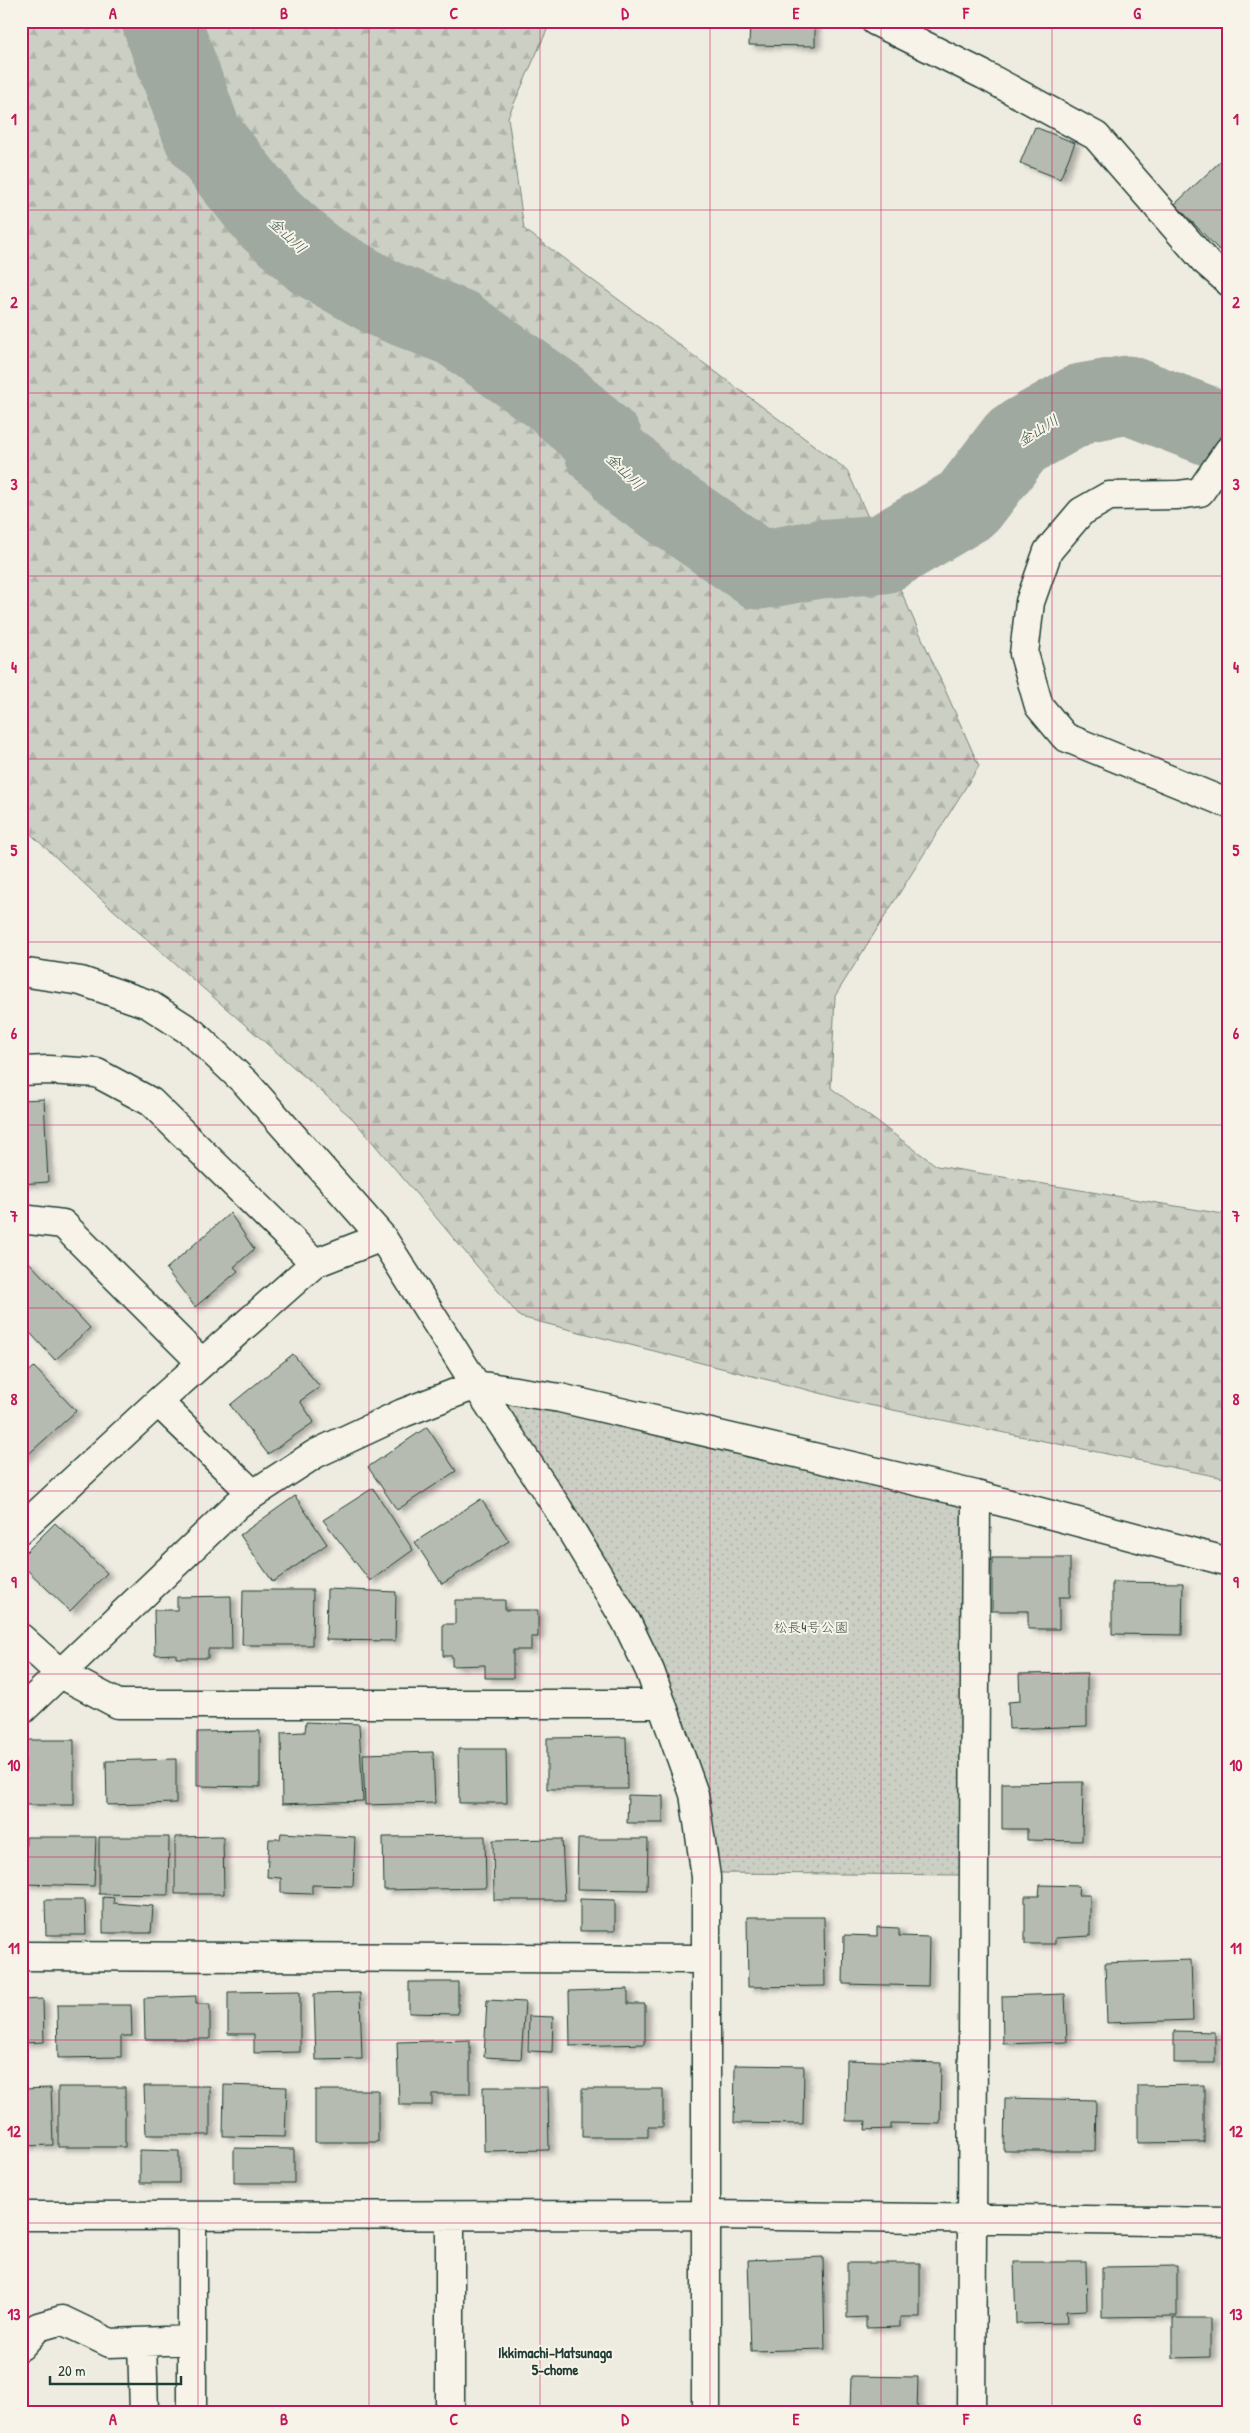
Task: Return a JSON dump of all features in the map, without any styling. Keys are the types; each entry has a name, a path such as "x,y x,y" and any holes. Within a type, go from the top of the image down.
{"street":[{"path":"875,21 984,75 1096,136 1204,260 1229,282"},
{"path":"1229,450 1200,492 1178,496 1110,496 1080,512 1048,551 1030,602 1024,654 1039,706 1066,737 1229,804"},
{"path":"21,972 81,981 148,1004 193,1033 246,1083 382,1237 476,1385 557,1507 626,1621 650,1671 694,1794 706,1876 706,2412"},
{"path":"21,1071 48,1070 97,1073 151,1102 315,1263"},
{"path":"21,1219 63,1224 202,1363"},
{"path":"25,1519 315,1263 382,1237"},
{"path":"21,1711 238,1504 315,1454 403,1413 476,1385 560,1398 976,1495 1229,1562"},
{"path":"158,1402 253,1494"},
{"path":"971,2412 976,1495"},
{"path":"21,1638 60,1674 118,1704 662,1704"},
{"path":"21,1956 706,1959"},
{"path":"21,2216 706,2214 1229,2222"},
{"path":"450,2216 450,2412"},
{"path":"192,2217 192,2412"},
{"path":"21,2346 38,2327 62,2320 110,2343 192,2340"},
{"path":"142,2342 144,2412"}],"green space":[{"path":"21,21 551,21 508,117 524,229 847,470 979,766 835,996 831,1088 937,1166 1229,1215 1229,1479 859,1403 520,1317 353,1119 102,900 21,825"},
{"name":"松長4号公園","path":"501,1400 555,1409 964,1504 963,1875 716,1873 707,1789"}],"building":[{"path":"750,21 815,21 815,46 749,45"},
{"path":"1035,127 1075,143 1060,179 1020,163"},
{"path":"1229,153 1229,245 1226,243 1219,250 1175,204"},
{"path":"44,1099 48,1182 21,1184 21,1100"},
{"path":"230,1213 254,1249 234,1267 238,1271 195,1307 166,1269"},
{"path":"28,1261 90,1328 55,1360 21,1323 21,1267"},
{"path":"293,1354 320,1387 300,1401 314,1422 268,1454 230,1405"},
{"path":"34,1367 76,1411 21,1461 21,1379"},
{"path":"427,1427 456,1471 397,1510 368,1467"},
{"path":"373,1488 413,1550 370,1581 323,1520"},
{"path":"295,1496 327,1544 273,1582 240,1535"},
{"path":"481,1499 509,1541 442,1584 415,1542"},
{"path":"55,1523 107,1573 70,1611 21,1564 21,1557"},
{"path":"992,1558 1070,1558 1070,1597 1059,1597 1059,1629 1028,1629 1028,1611 992,1611"},
{"path":"1112,1582 1183,1583 1182,1635 1112,1634"},
{"path":"327,1589 396,1592 395,1641 326,1640"},
{"path":"243,1590 313,1590 312,1645 242,1645"},
{"path":"231,1596 232,1649 208,1649 208,1658 176,1658 176,1654 155,1655 154,1610 177,1610 177,1597"},
{"path":"455,1600 505,1600 505,1610 538,1610 538,1637 531,1637 531,1650 513,1650 513,1678 485,1678 485,1665 452,1666 452,1656 443,1656 443,1624 455,1624"},
{"path":"1087,1673 1087,1726 1009,1729 1008,1702 1020,1701 1019,1674"},
{"path":"306,1722 359,1724 363,1801 282,1804 281,1733 305,1732"},
{"path":"260,1731 260,1787 197,1786 197,1732"},
{"path":"626,1737 627,1789 547,1789 547,1738"},
{"path":"25,1740 74,1740 74,1805 25,1805"},
{"path":"458,1749 506,1749 507,1803 459,1803"},
{"path":"433,1752 435,1803 365,1805 363,1754"},
{"path":"176,1759 176,1803 107,1805 106,1761"},
{"path":"1083,1782 1082,1841 1027,1840 1027,1829 1002,1829 1002,1783"},
{"path":"628,1795 663,1796 663,1823 627,1823"},
{"path":"281,1833 355,1837 353,1886 312,1885 312,1894 281,1893 281,1878 267,1877 269,1839 280,1839"},
{"path":"223,1836 224,1894 175,1894 175,1837"},
{"path":"485,1836 486,1888 384,1890 383,1837"},
{"path":"26,1837 96,1837 94,1886 24,1884"},
{"path":"99,1837 169,1837 168,1895 99,1894"},
{"path":"562,1839 565,1900 494,1900 493,1840"},
{"path":"578,1839 648,1839 647,1890 577,1889"},
{"path":"1040,1885 1079,1886 1078,1895 1090,1895 1090,1936 1055,1938 1055,1944 1025,1944 1025,1896 1039,1896"},
{"path":"103,1897 114,1898 113,1903 153,1906 151,1933 103,1933"},
{"path":"580,1899 615,1900 615,1931 580,1931"},
{"path":"45,1900 85,1900 86,1935 46,1935"},
{"path":"747,1917 824,1917 825,1986 748,1987"},
{"path":"877,1927 899,1928 899,1936 929,1937 928,1986 843,1984 844,1935 877,1936"},
{"path":"1191,1960 1193,2020 1107,2023 1105,1963"},
{"path":"409,1982 458,1982 458,2014 409,2013"},
{"path":"628,1989 628,2004 645,2004 645,2044 570,2046 569,1991"},
{"path":"300,1991 300,2052 254,2053 254,2034 228,2034 228,1992"},
{"path":"360,1993 362,2059 316,2060 314,1994"},
{"path":"1065,1994 1067,2042 1003,2044 1002,1996"},
{"path":"196,1996 196,2004 210,2004 210,2039 145,2039 144,1998"},
{"path":"43,1999 44,2042 21,2043 21,2000"},
{"path":"487,2000 525,2002 521,2059 484,2057"},
{"path":"57,2005 131,2005 132,2036 121,2036 121,2057 58,2058"},
{"path":"529,2016 553,2017 552,2052 528,2051"},
{"path":"1174,2031 1215,2032 1215,2063 1174,2063"},
{"path":"470,2040 470,2094 432,2094 432,2105 399,2105 397,2042"},
{"path":"847,2060 941,2063 940,2124 891,2123 891,2129 865,2130 866,2121 846,2121"},
{"path":"735,2065 804,2066 803,2124 734,2123"},
{"path":"224,2085 287,2087 285,2137 223,2136"},
{"path":"1204,2085 1204,2142 1138,2143 1138,2086"},
{"path":"144,2086 210,2086 210,2135 146,2135"},
{"path":"58,2087 125,2087 125,2147 58,2147"},
{"path":"483,2087 548,2087 549,2150 484,2151"},
{"path":"51,2088 53,2145 21,2146 21,2089"},
{"path":"582,2089 663,2089 663,2127 648,2127 648,2137 582,2137"},
{"path":"315,2090 378,2090 378,2142 315,2142"},
{"path":"1005,2098 1096,2100 1095,2151 1004,2151"},
{"path":"234,2148 294,2149 294,2183 234,2183"},
{"path":"140,2150 179,2151 179,2183 140,2183"},
{"path":"823,2257 825,2349 751,2351 748,2260"},
{"path":"1014,2262 1086,2262 1087,2310 1066,2311 1067,2323 1016,2324"},
{"path":"847,2263 920,2263 920,2317 900,2317 900,2327 866,2328 866,2317 847,2318"},
{"path":"1177,2266 1177,2316 1102,2317 1102,2267"},
{"path":"1173,2318 1210,2318 1210,2357 1173,2358"},
{"path":"851,2376 918,2377 917,2412 850,2412"}],"waterway":[{"name":"金山川","path":"161,21 203,136 269,218 314,259 384,299 457,328 555,397 604,442 604,451 629,471 629,479 760,570 819,559 883,554 968,504 1017,440 1082,403 1128,395 1219,430 1229,437"}],"district":[{"name":"Ikkimachi-Matsunaga 5-chome","path":"555,2360"}]}
